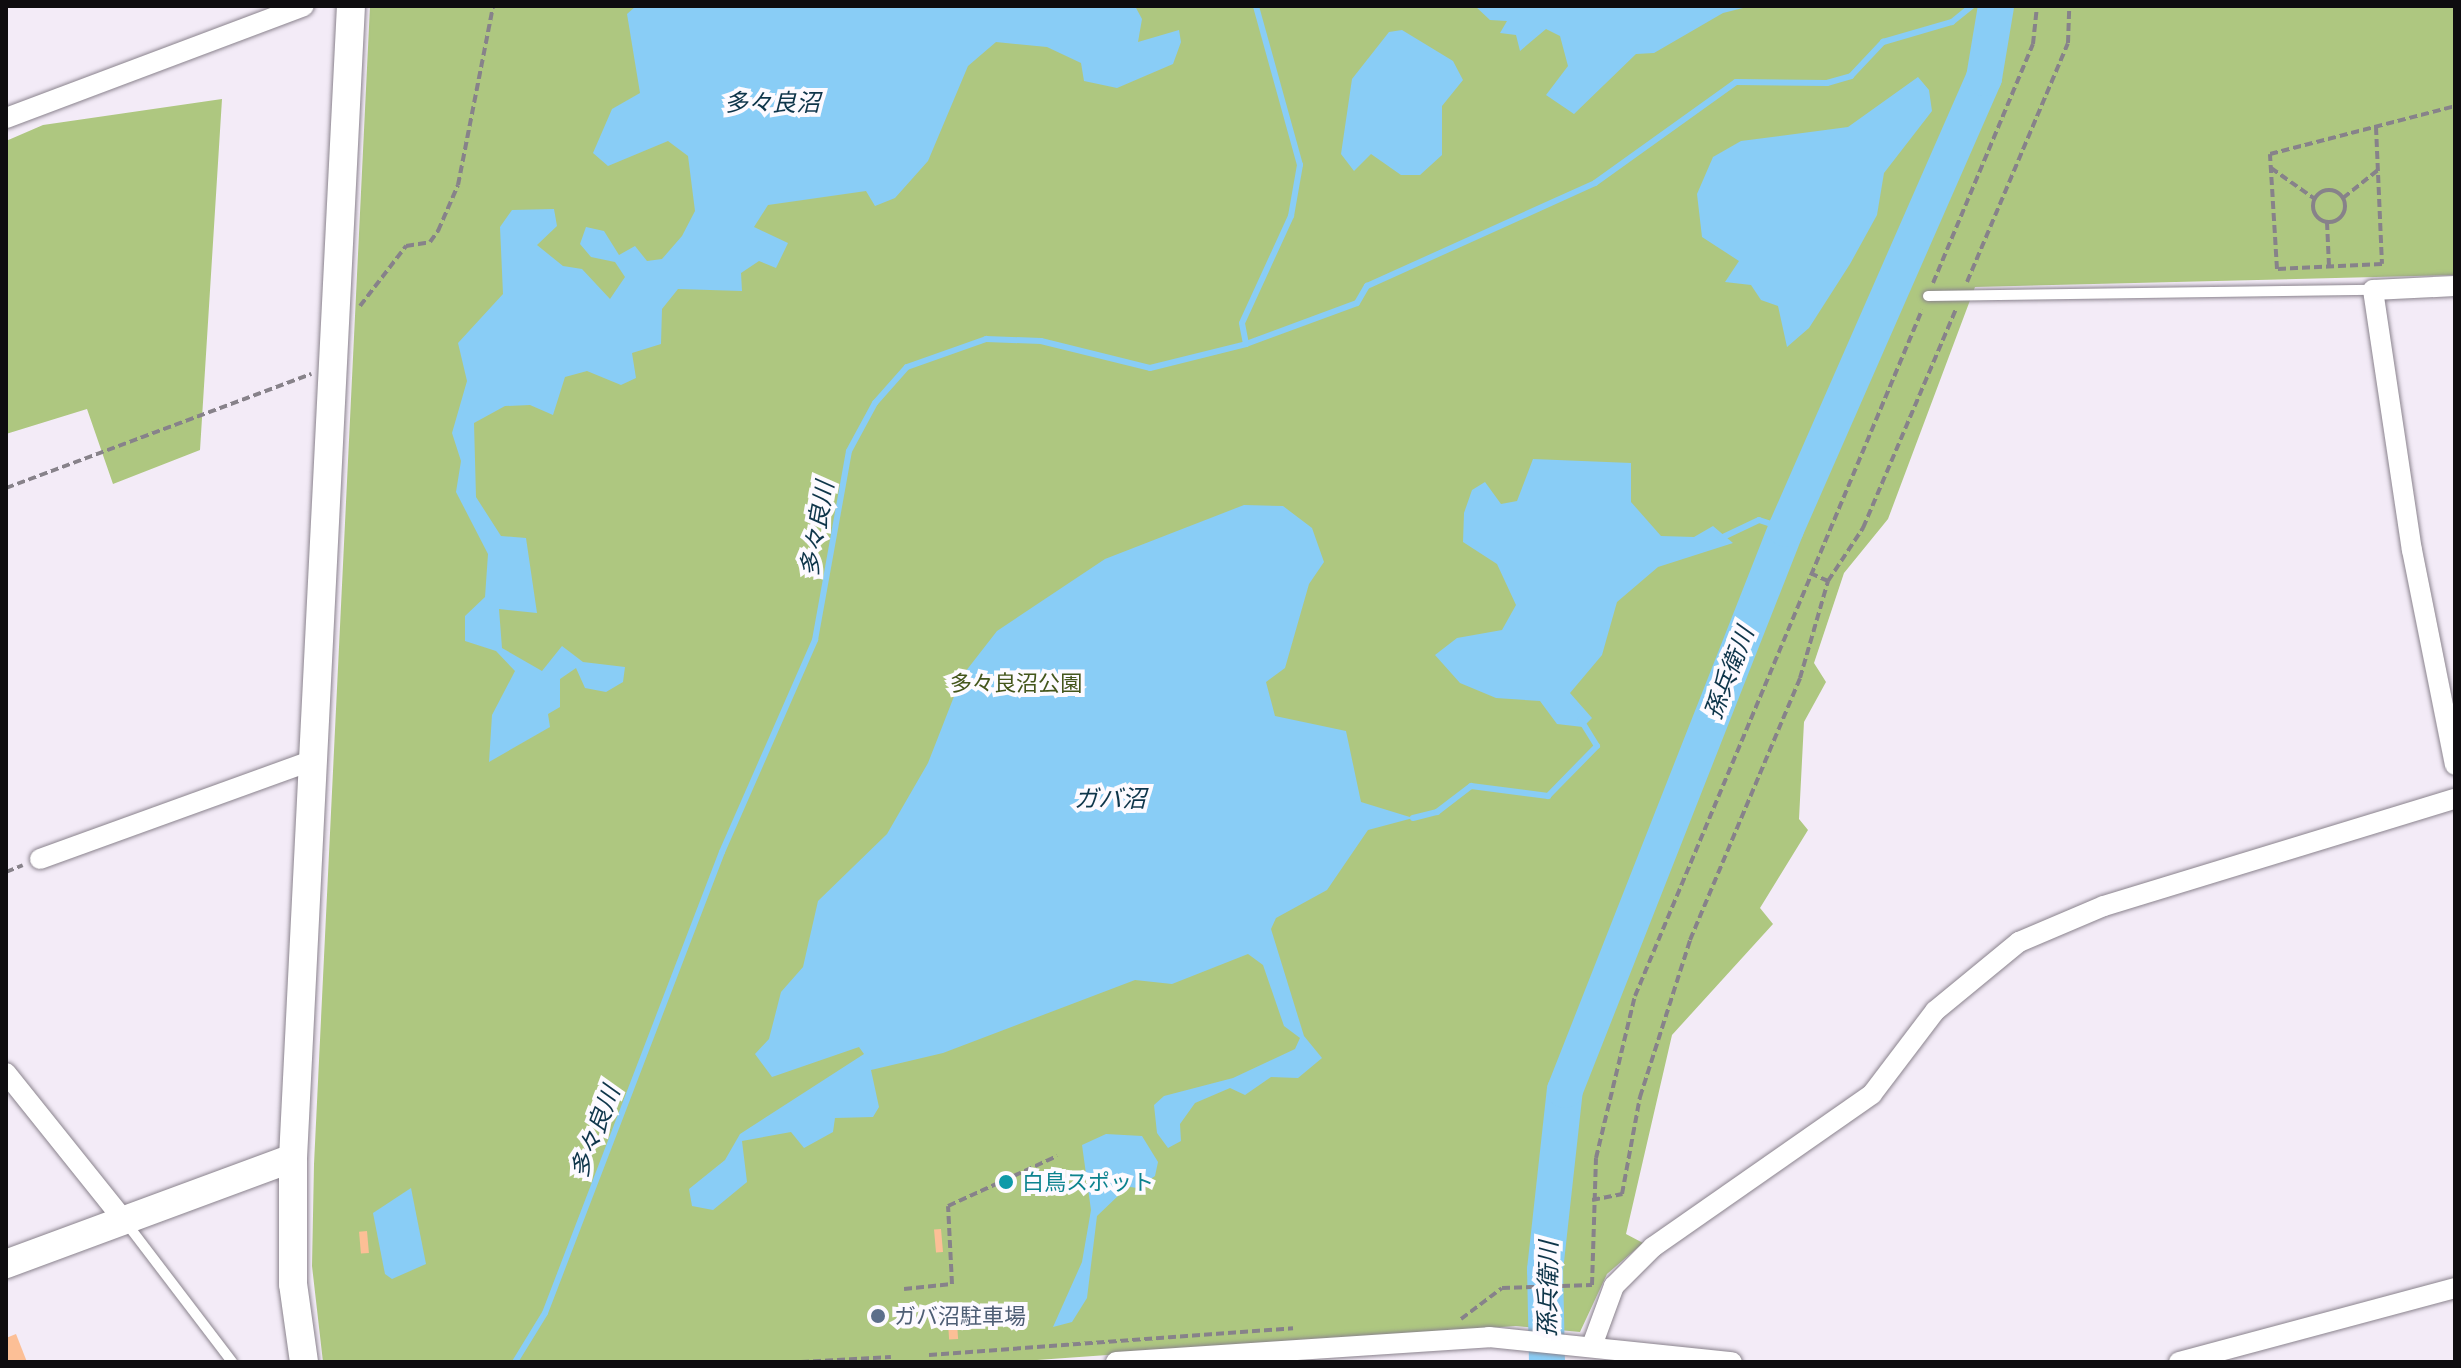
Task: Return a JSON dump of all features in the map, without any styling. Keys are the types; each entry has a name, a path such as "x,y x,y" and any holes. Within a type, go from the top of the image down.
{"street":[{"path":"6,118 304,6"},
{"path":"304,1362 293,1284 293,1158 351,6"},
{"path":"2455,286 2373,290 2412,550 2455,765"},
{"path":"40,859 313,760"},
{"path":"1586,1342 1600,1291 1702,1206 1872,1094 1935,1011 2019,942 2104,906 2455,799"},
{"path":"6,1073 123,1219"},
{"path":"6,1264 293,1158"},
{"path":"2179,1362 2455,1288"},
{"path":"1116,1362 1205,1359 1523,1337 1586,1342 1732,1362"}],"lane":[{"path":"1928,296 1959,300 2373,290"},
{"path":"123,1219 232,1362"}],"path":[{"path":"350,307 366,306 406,246 430,242 438,231 458,185 493,6"},
{"path":"1458,1321 1502,1288 1521,1284 1582,1283 1600,1291 1592,1200 1635,996 2033,44 2037,6"},
{"path":"1592,1200 1622,1194 1663,1015 1800,678 1828,581 1863,528 2068,43 2069,6"},
{"path":"2376,127 2382,264 2277,269 2270,154 2455,106"},
{"path":"2271,168 2315,199"},
{"path":"2327,222 2342,216 2343,198 2378,170"},
{"path":"2315,199 2327,190 2343,198"},
{"path":"2315,199 2315,214 2327,222"},
{"path":"2327,222 2329,266"},
{"path":"6,488 333,366"},
{"path":"1810,573 1828,581"},
{"path":"904,1289 952,1284 948,1206 1057,1156"},
{"path":"929,1355 1307,1328"},
{"path":"801,1362 891,1357"}],"green space":[{"name":"多々良沼公園","path":"370,6 2455,6 2455,275 1975,287 1888,519 1844,573 1814,663 1826,682 1804,722 1799,819 1808,830 1760,908 1773,924 1672,1035 1626,1234 1643,1243 1607,1274 1580,1332 1516,1326 1009,1362 323,1362 312,1266 314,1164"},
{"path":"222,99 200,450 113,484 87,409 6,434 6,141 43,125"}],"water":[{"name":"多々良沼","path":"636,6 1135,6 1142,19 1138,42 1179,30 1181,42 1173,64 1117,88 1084,81 1081,63 1047,47 996,42 968,66 928,161 895,198 875,206 866,191 768,205 754,227 788,243 776,268 759,261 741,273 742,291 678,289 662,309 661,344 632,353 636,378 621,385 587,371 565,377 553,415 530,405 505,406 474,423 476,497 501,536 526,538 537,613 499,609 502,648 542,671 562,646 583,662 625,667 623,682 606,692 585,688 576,668 560,679 560,707 548,714 550,727 489,762 492,715 515,671 496,651 465,641 465,616 485,597 488,554 456,492 461,461 452,433 467,381 458,343 503,294 500,227 512,210 554,209 557,226 537,245 563,266 582,269 610,299 625,277 615,262 591,257 580,244 586,227 604,231 619,255 635,246 647,261 662,259 682,236 695,211 688,156 668,141 608,166 593,153 612,109 640,93 627,14"},
{"path":"1475,6 1751,6 1723,13 1654,53 1636,54 1574,114 1546,95 1568,66 1560,36 1546,29 1520,51 1516,35 1500,33 1507,21 1490,20"},
{"path":"1402,30 1453,61 1463,80 1442,106 1442,155 1420,175 1401,175 1371,154 1354,171 1341,154 1352,79 1389,32"},
{"path":"1918,77 1929,90 1932,111 1884,173 1877,215 1850,264 1809,328 1787,347 1778,306 1761,300 1751,285 1725,282 1739,261 1702,237 1697,194 1713,157 1741,141 1848,127"},
{"path":"1533,459 1631,463 1631,502 1661,536 1694,537 1713,526 1733,543 1658,567 1617,602 1602,655 1570,693 1592,718 1583,727 1557,724 1540,701 1496,698 1460,683 1435,655 1457,638 1502,630 1516,605 1497,564 1463,542 1464,513 1472,490 1485,482 1501,504 1517,501"},
{"name":"ガバ沼","path":"1244,505 1283,506 1312,528 1324,562 1309,584 1285,668 1266,682 1275,716 1346,731 1361,802 1413,818 1368,830 1327,890 1276,918 1271,929 1304,1036 1322,1058 1298,1078 1271,1077 1245,1095 1230,1088 1195,1103 1180,1124 1181,1141 1168,1148 1157,1133 1154,1105 1164,1096 1233,1078 1295,1049 1300,1038 1284,1026 1263,965 1248,954 1172,984 1135,980 943,1053 871,1070 879,1107 873,1117 835,1118 833,1132 804,1148 791,1132 742,1141 747,1182 713,1210 692,1206 689,1189 725,1160 740,1134 864,1054 859,1047 772,1077 755,1054 769,1039 781,992 803,967 818,901 887,834 928,763 962,676 997,631 1105,559"},
{"path":"1106,1134 1142,1136 1158,1162 1155,1176 1137,1188 1117,1185 1119,1195 1097,1216 1087,1298 1072,1322 1053,1327 1082,1262 1091,1210 1082,1145"},
{"path":"411,1188 426,1264 392,1279 385,1274 373,1213"}],"building":[{"path":"941,1229 943,1252 936,1253 934,1230"},
{"path":"367,1231 369,1253 361,1254 359,1232"},
{"path":"957,1323 958,1339 949,1340 948,1324"},
{"path":"16,1334 27,1362 6,1362 6,1338"}],"waterway":[{"name":"多々良川","path":"515,1362 545,1313 722,852 815,640 849,451 875,403 907,367 986,339 1041,341 1150,368 1246,344 1242,323 1291,216 1300,165 1256,6"},
{"path":"1246,344 1357,303 1367,286 1595,183 1736,82 1827,83 1851,76 1883,42 1952,22 1972,6"},
{"name":"孫兵衛川","path":"1547,1362 1545,1270 1565,1090 1786,529 1984,78 1996,6"},
{"path":"1721,538 1759,520 1786,529"},
{"path":"1413,818 1437,812 1471,786 1548,796 1597,746 1581,720"}],"place":[{"name":"白鳥スポット","path":"1006,1182"},
{"name":"ガバ沼駐車場","path":"878,1316"}]}
